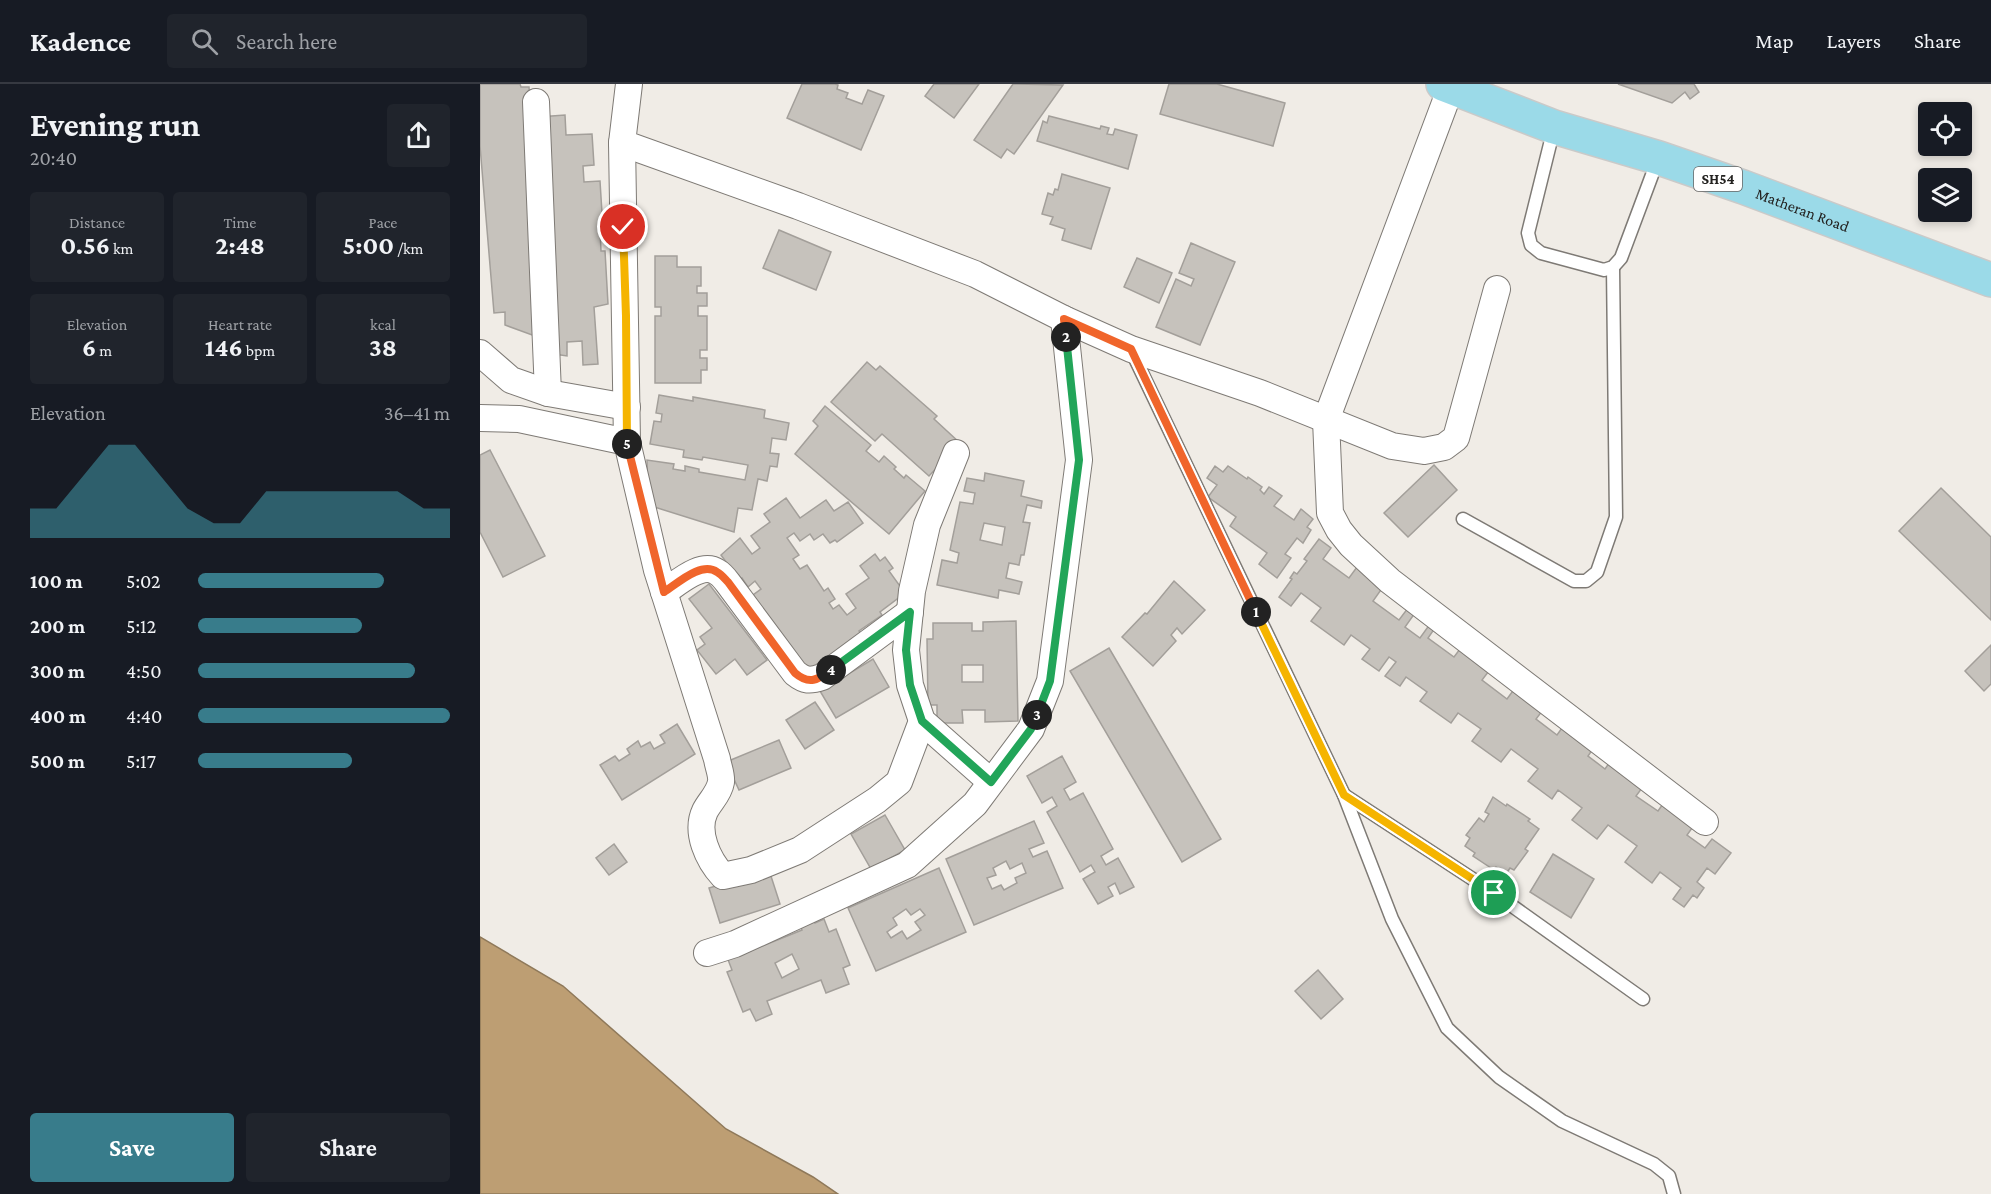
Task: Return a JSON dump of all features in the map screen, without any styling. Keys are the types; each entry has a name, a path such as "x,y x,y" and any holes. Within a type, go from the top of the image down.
{"main road":[{"name":"Matheran Road","path":"1450,85 1554,127 1659,158 1743,187 1991,280"}],"street":[{"path":"629,84 622,143 627,442 664,592 722,780 706,810 701,825 709,860 723,876 751,870 800,850 877,801 899,782 922,721"},
{"path":"1450,85 1326,420 1330,513 1339,530 1351,545 1390,581 1705,822"},
{"path":"536,102 548,393"},
{"path":"622,143 787,202 975,274 1064,319 1131,349 1260,393 1392,446 1424,451 1444,447 1456,438 1497,289"},
{"path":"707,953 735,944 907,865 975,804 1031,729 1050,681 1079,460 1064,319"},
{"path":"480,353 511,380 548,393 627,407"},
{"path":"480,418 519,419 627,442"},
{"path":"956,453 927,525 912,591 906,650 910,685 922,721 991,782"},
{"path":"664,592 695,572 709,568 717,572 728,582 795,673 802,679 811,680 822,676 910,612"}],"lane":[{"path":"1554,127 1528,233 1532,245 1541,253 1551,256 1604,270 1613,267 1621,258 1659,158"},
{"path":"1463,519 1574,581 1586,581 1597,572 1616,517 1613,267"},
{"path":"1131,349 1344,795 1392,919 1447,1028 1500,1077 1562,1121 1654,1164 1669,1176 1674,1194"},
{"path":"1344,795 1494,893 1643,999"}],"shaded area":[{"path":"480,937 563,986 726,1129 813,1177 838,1194 480,1194"}],"building":[{"path":"480,84 520,84 521,87 529,87 543,339 505,325 505,312 494,313 480,146"},
{"path":"802,84 838,85 837,89 848,93 846,98 862,104 868,90 884,96 861,150 787,118"},
{"path":"934,84 979,84 954,118 925,96"},
{"path":"1013,84 1063,85 1014,154 1007,149 1001,158 974,140"},
{"path":"1169,84 1217,84 1285,103 1273,146 1160,114"},
{"path":"1618,84 1694,84 1699,92 1690,99 1685,92 1672,103"},
{"path":"565,115 566,135 592,134 594,165 583,166 584,182 600,181 603,229 600,229 601,251 605,251 608,304 594,307 598,364 583,365 582,341 567,342 567,356 554,354 538,117"},
{"path":"1049,116 1100,129 1101,126 1109,128 1107,134 1113,135 1115,129 1137,135 1128,169 1037,141 1043,121 1047,123"},
{"path":"1062,174 1110,188 1091,249 1062,240 1065,229 1050,224 1053,217 1042,214 1048,193 1053,195 1055,189 1058,190"},
{"path":"779,230 831,252 816,290 763,268"},
{"path":"1191,243 1235,262 1200,345 1156,327 1176,279 1191,286 1194,279 1179,273"},
{"path":"655,256 677,256 677,267 701,267 701,286 697,286 697,293 707,293 707,306 698,306 698,316 707,316 707,350 700,350 700,358 707,358 707,370 701,370 701,383 655,383 655,316 661,316 661,307 655,307"},
{"path":"1137,258 1172,273 1159,303 1124,287"},
{"path":"867,362 876,370 880,366 937,416 934,419 960,443 929,476 882,434 875,441 831,402"},
{"path":"659,395 693,401 693,397 765,410 764,418 789,423 786,440 772,438 770,453 779,454 777,467 770,466 767,481 758,479 752,510 738,508 734,532 648,505 647,460 674,464 673,469 685,471 685,466 699,469 699,472 745,480 748,465 703,457 702,460 683,457 684,450 650,444 654,421 661,422 662,414 656,413"},
{"path":"825,406 871,445 866,451 879,462 884,456 904,478 906,475 925,491 889,534 795,454 818,426 813,421"},
{"path":"490,450 545,556 503,577 480,532 480,455"},
{"path":"1434,465 1457,490 1408,537 1384,513"},
{"path":"1215,466 1223,472 1228,466 1247,479 1248,477 1262,487 1260,490 1264,494 1269,487 1282,496 1274,506 1294,520 1301,509 1313,519 1307,527 1311,530 1303,543 1297,538 1285,554 1291,558 1277,578 1259,564 1267,553 1230,526 1236,517 1208,497 1217,485 1207,478"},
{"path":"985,473 1024,481 1021,496 1042,501 1041,508 1027,505 1023,522 1030,523 1024,555 1021,555 1019,565 1009,563 1006,578 1022,582 1019,594 999,590 998,598 937,585 942,560 957,563 959,553 950,550 960,502 973,504 975,493 964,491 967,478 984,481","holes":["984,523 1005,527 1002,545 980,540"]},
{"path":"1941,488 1991,537 1991,620 1899,531"},
{"path":"786,498 800,518 826,500 834,511 848,502 863,523 837,542 835,540 830,543 823,534 814,540 810,534 800,541 794,533 787,538 799,555 793,559 800,569 807,565 824,591 828,588 835,599 829,603 833,609 839,605 847,615 856,608 846,594 869,578 860,566 875,554 880,561 885,557 893,568 889,571 905,593 880,612 882,615 859,631 865,640 810,675 753,595 761,589 755,581 748,587 742,578 739,580 721,555 740,538 752,554 760,548 751,536 770,522 764,514"},
{"path":"1319,539 1331,548 1323,559 1349,578 1357,567 1383,587 1373,601 1399,620 1408,608 1415,613 1405,627 1420,638 1430,624 1435,628 1428,638 1454,657 1463,645 1492,667 1482,680 1507,699 1518,684 1546,706 1536,719 1557,735 1567,721 1597,743 1588,756 1605,769 1612,759 1645,784 1636,796 1658,811 1665,801 1695,824 1687,835 1705,848 1712,839 1731,853 1715,874 1707,868 1697,882 1704,888 1697,898 1693,895 1684,907 1673,899 1681,888 1660,872 1652,883 1625,862 1637,846 1608,825 1597,839 1572,820 1582,808 1558,790 1552,799 1528,781 1538,769 1511,749 1501,762 1472,741 1481,729 1458,713 1451,723 1420,701 1427,692 1406,677 1400,686 1385,676 1396,662 1389,657 1379,671 1362,659 1370,649 1351,635 1344,645 1311,621 1321,608 1301,593 1291,606 1279,597 1292,579 1290,578 1294,572 1297,574 1307,561 1304,559"},
{"path":"1174,581 1205,610 1182,634 1177,628 1171,635 1176,641 1153,666 1122,637 1145,613 1147,614"},
{"path":"709,584 767,660 747,675 735,659 716,674 697,650 705,644 700,637 712,628 689,599"},
{"path":"1016,621 1018,721 985,722 985,710 962,710 963,723 937,723 937,705 928,705 927,639 933,639 933,623 972,623 972,631 983,631 983,622","holes":["962,665 983,665 983,682 962,682"]},
{"path":"1991,645 1991,684 1984,691 1965,671"},
{"path":"1109,648 1221,839 1182,862 1070,671"},
{"path":"873,659 889,687 836,718 820,691"},
{"path":"815,702 834,730 805,749 786,720"},
{"path":"677,724 695,754 622,800 600,765 615,756 619,761 630,754 627,749 638,741 641,747 650,742 654,749 665,743 660,735"},
{"path":"779,740 791,768 739,790 726,762"},
{"path":"1062,756 1076,782 1064,789 1070,800 1083,793 1113,849 1101,856 1106,865 1118,858 1134,887 1120,894 1115,883 1108,887 1113,896 1098,904 1083,879 1095,872 1091,865 1080,872 1047,812 1057,806 1052,797 1042,803 1027,776"},
{"path":"1493,797 1530,819 1528,821 1539,829 1525,849 1528,851 1514,870 1510,868 1506,874 1496,867 1494,870 1473,856 1475,853 1465,846 1470,838 1466,835 1479,818 1484,822 1489,814 1485,812"},
{"path":"885,815 905,850 871,869 851,834"},
{"path":"1034,821 1044,843 1029,849 1033,857 1047,851 1063,888 974,925 946,859","holes":["1006,861 1010,869 1022,863 1026,873 1015,878 1017,883 1004,890 1001,885 992,889 987,878 996,875 993,868"]},
{"path":"614,844 627,862 609,875 596,858"},
{"path":"1553,854 1594,879 1571,918 1530,892"},
{"path":"939,868 966,932 876,971 848,908","holes":["906,909 911,915 920,909 925,915 915,922 921,930 907,939 902,931 891,938 887,932 897,925 893,918"]},
{"path":"769,870 780,904 720,923 709,888"},
{"path":"813,918 815,923 824,919 829,932 836,929 850,965 843,968 849,984 826,993 821,980 767,1001 772,1014 756,1021 750,1009 743,1012 727,972 732,970 727,957 750,951 802,930 799,923","holes":["792,954 799,969 782,978 775,963"]},
{"path":"1318,970 1343,999 1321,1019 1295,991"}],"route":[{"path":"623,227 627,442 664,592 695,572 709,568 717,572 728,582 795,673 802,679 811,680 822,676 910,612 906,650 910,685 922,721 991,782 1031,729 1050,681 1079,460 1064,319 1131,349 1344,795 1494,893"}]}
